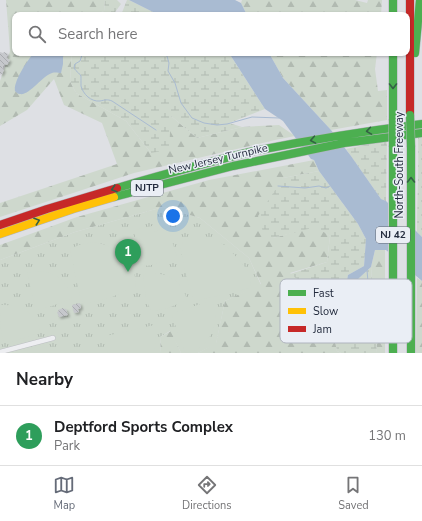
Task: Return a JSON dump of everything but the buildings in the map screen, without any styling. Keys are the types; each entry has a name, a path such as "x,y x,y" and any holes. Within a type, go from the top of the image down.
{"highway":[{"path":"393,0 393,12"},
{"name":"North-South Freeway","path":"410,0 411,279"},
{"path":"410,101 420,0"},
{"name":"North-South Freeway","path":"393,56 393,279"},
{"name":"New Jersey Turnpike","path":"0,234 73,209 159,184 298,152 341,139 422,124"},
{"name":"New Jersey Turnpike","path":"0,225 137,182 231,157 288,145 422,132"},
{"name":"North-South Freeway","path":"393,343 393,353"}],"street":[{"path":"0,352 53,338"}],"green space":[{"path":"6,0 105,0 104,11 102,12 12,12 12,56 72,56 70,81 76,93 126,121 151,153 171,116 197,138 242,127 279,125 295,136 134,173 0,217 0,203 117,164 102,123 64,105 54,79 27,110 0,126 0,81 10,51"},
{"path":"105,0 117,0 121,4 115,12 102,12 104,11"},
{"path":"127,0 129,0 153,12 122,12"},
{"path":"242,0 355,0 367,3 368,0 382,0 381,12 246,12 241,3"},
{"path":"72,56 231,56 265,109 229,123 242,127 197,138 171,116 169,150 151,153 126,121 76,93 70,81"},
{"path":"271,56 377,56 375,69 378,91 387,90 387,120 331,130 283,78"},
{"path":"422,137 422,237 417,232 418,138"},
{"path":"387,140 386,201 381,199 346,149"},
{"path":"314,160 319,171 283,178 273,238 316,226 330,236 327,262 290,273 298,279 280,279 280,343 335,343 337,351 341,353 198,353 216,343 225,301 261,284 249,258 200,218 163,207 75,232 0,260 0,245 77,217 209,180"},
{"path":"319,171 358,224 366,239 364,266 348,275 347,279 298,279 290,274 327,262 330,236 316,227 273,238 264,235 258,216 283,178"},
{"path":"163,207 200,218 249,258 261,285 225,301 216,344 198,353 181,353 170,331 160,337 161,353 0,353 0,260 75,232"},
{"path":"152,226 153,232 168,228 177,257 176,259 162,263 161,257 161,262 156,264 148,266 141,264 134,232 135,230"},
{"path":"188,238 213,238 222,243 249,273 251,280 250,288 200,300 194,299 186,274 181,247 183,242"},
{"path":"92,242 111,247 127,259 134,270 136,286 110,298 86,304 80,297 70,249"},
{"path":"375,250 385,250 385,279 372,279 371,267"},
{"path":"371,267 372,279 358,279"},
{"path":"38,271 60,278 67,286 72,298 38,310 35,307 27,273"},
{"path":"143,274 161,274 173,279 185,293 187,300 165,309 151,310 146,298"},
{"path":"417,278 422,281 422,353 416,353"},
{"path":"212,300 215,309 215,322 211,335 202,346 192,352 185,353 172,316 174,313"},
{"path":"1,305 16,306 27,311 35,319 41,332 5,343 1,329"},
{"path":"154,325 156,339 154,353 108,353 104,340 106,336"},
{"path":"171,331 181,353 161,353 160,337"},
{"path":"335,343 376,343 377,353 341,353 337,351"},
{"path":"376,343 385,343 385,353 377,353"}],"water":[{"path":"129,0 235,0 241,3 246,12 153,12"},
{"path":"31,56 63,56 61,73 53,73 48,75 24,94 19,94 15,91 16,82"},
{"path":"231,56 271,56 283,78 331,130 381,199 386,201 422,237 422,281 386,250 375,250 371,267 358,279 347,279 348,275 364,266 366,239 358,224 319,171 314,160 311,159 283,121 265,109"}],"pier":[{"path":"388,201 415,228 415,279 388,254"}],"waterway":[{"path":"82,56 80,61 75,64 74,68 81,76 81,86 86,95 97,101 112,101 156,130"},
{"path":"167,56 169,63 168,71 175,83 181,103 192,118 204,123 217,125 227,124 252,117 279,118"},
{"path":"278,186 305,188 319,186 326,188 330,186"},
{"path":"367,270 368,279"}],"traffic: fast":[{"path":"393,0 393,12"},
{"path":"415,53 420,0"},
{"path":"393,56 393,119"},
{"path":"410,115 411,147"},
{"path":"393,119 393,147"},
{"path":"117,188 254,151 338,136 422,124"},
{"path":"114,197 233,166 344,143 422,133"},
{"path":"393,147 393,279"},
{"path":"411,147 411,279"},
{"path":"393,343 393,353"},
{"path":"411,343 411,353"}],"traffic: slow":[{"path":"0,234 73,209 114,197"}],"traffic: jam":[{"path":"410,0 410,115"},
{"path":"0,225 117,188"}],"place":[{"name":"Deptford Sports Complex","path":"128,272"}]}
